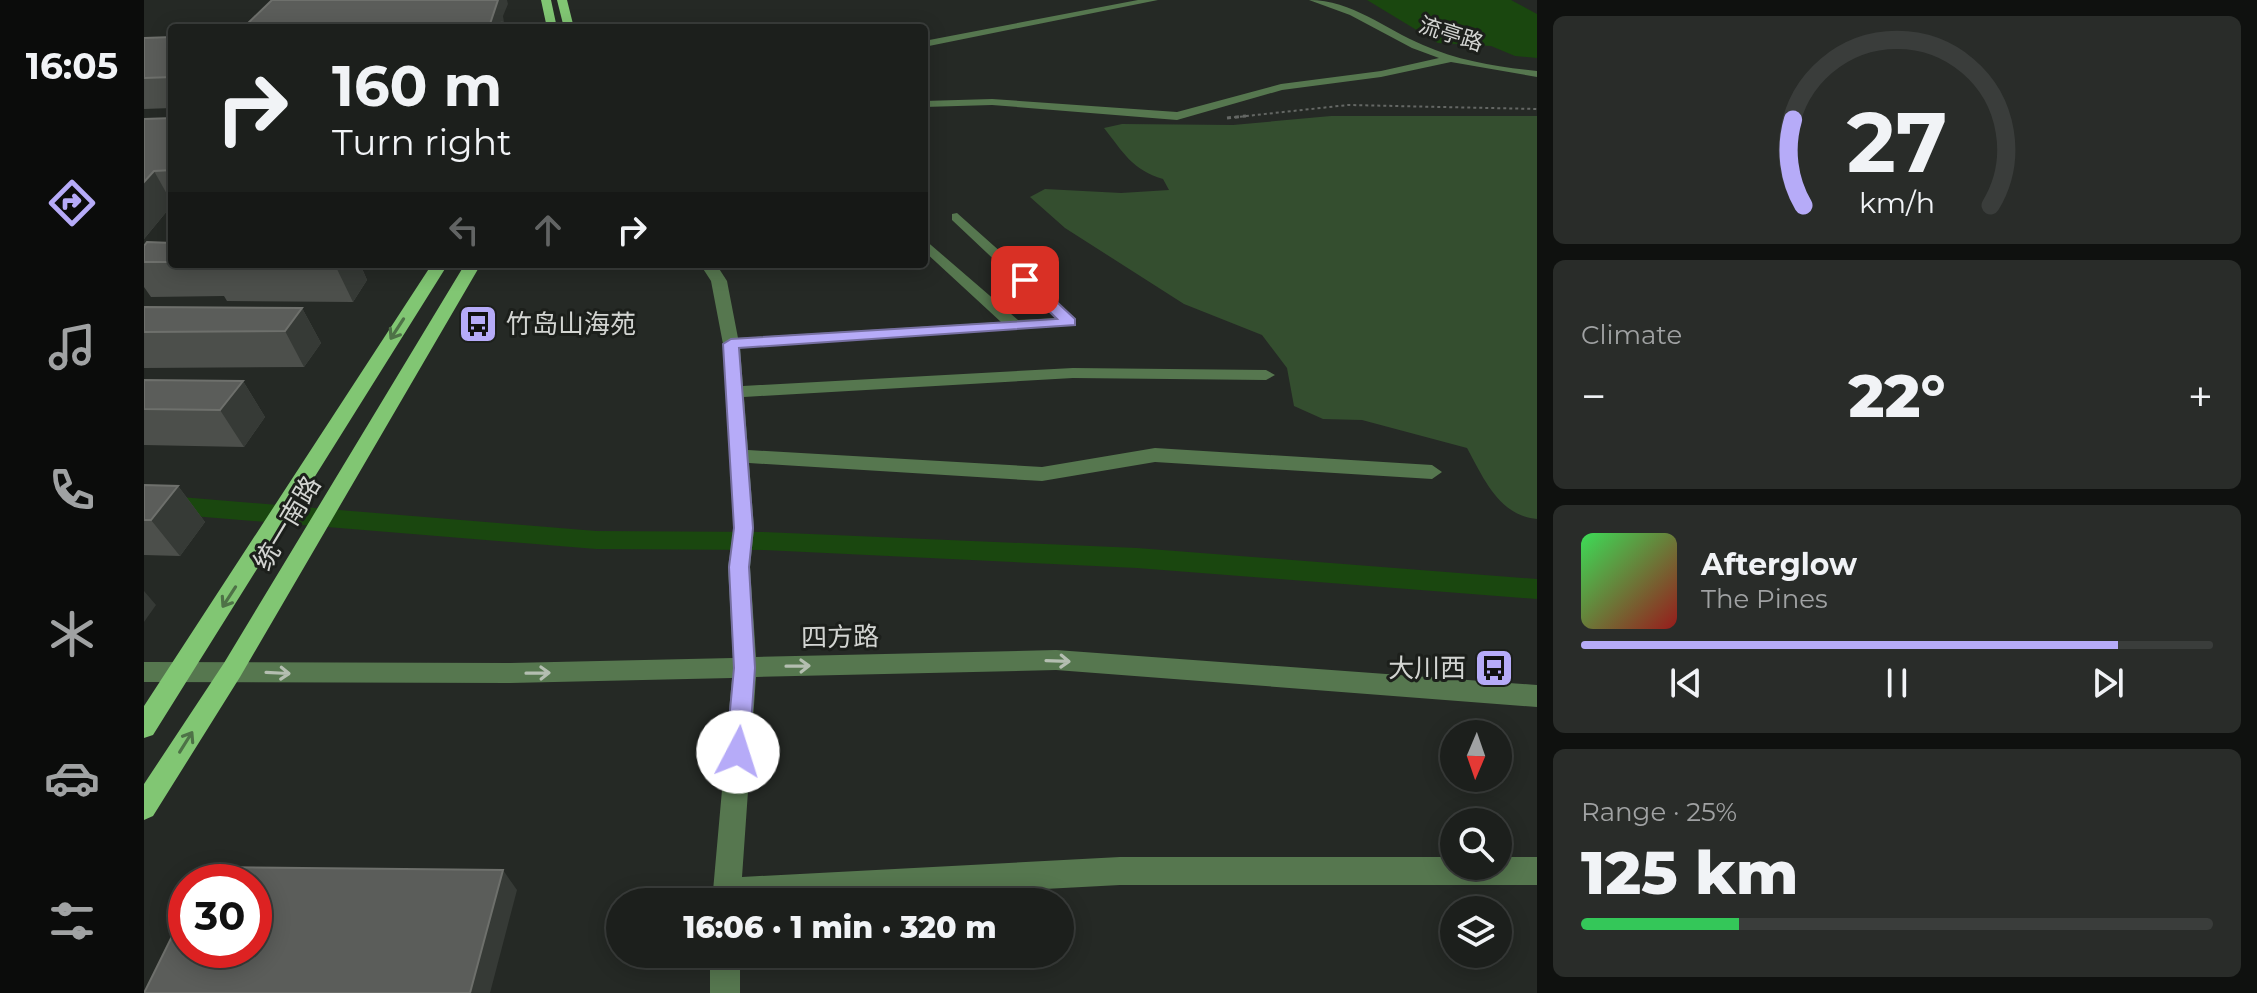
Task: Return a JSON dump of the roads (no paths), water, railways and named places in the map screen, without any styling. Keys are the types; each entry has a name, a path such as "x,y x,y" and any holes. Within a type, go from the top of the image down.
{"main road":[{"path":"546,0 551,24"},
{"path":"562,0 568,24"},
{"name":"统一南路","path":"144,727 437,268"},
{"name":"统一南路","path":"144,807 232,670 471,268"}],"street":[{"path":"928,36 1119,0"},
{"path":"928,43 1153,0"},
{"name":"流亭路","path":"1314,0 1352,10 1413,45 1451,59 1537,74"},
{"path":"928,104 992,102 1177,116 1281,87 1381,74 1451,59"},
{"path":"731,344 1070,322 957,217"},
{"path":"928,247 1015,326"},
{"path":"711,268 719,281 731,344 744,528 739,567 745,668 727,888"},
{"path":"733,392 1073,373 1266,375"},
{"path":"738,456 1042,474 1155,455 1432,472"},
{"name":"四方路","path":"144,672 510,673 1056,660 1537,696"},
{"path":"862,888 1120,871 1537,871"},
{"path":"725,968 725,993"}],"waterway":[{"path":"144,503 596,540 764,541 1137,558 1537,589"}],"place":[{"name":"竹岛山海苑","path":"478,324"},
{"name":"大川西","path":"1494,668"}]}
